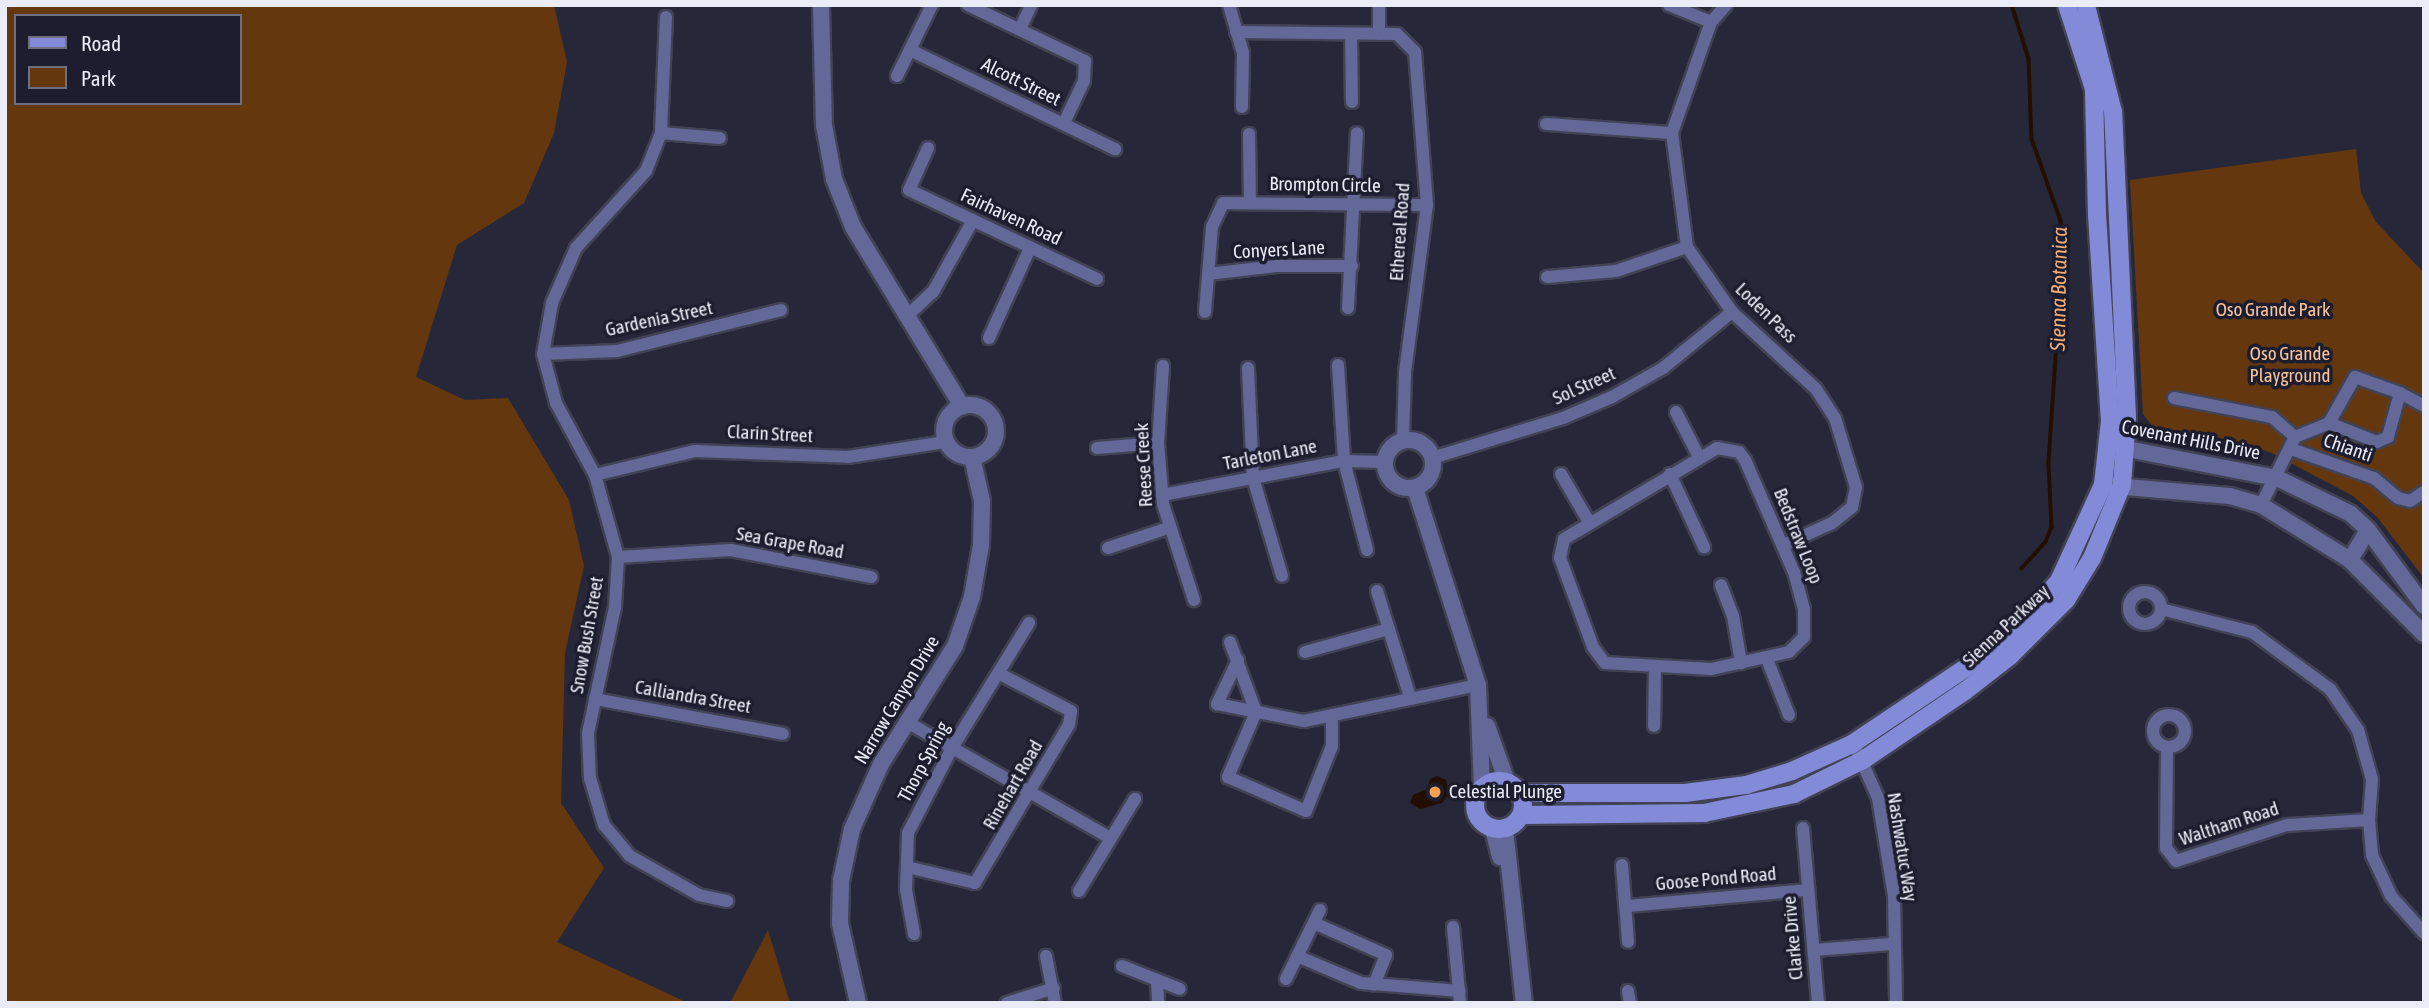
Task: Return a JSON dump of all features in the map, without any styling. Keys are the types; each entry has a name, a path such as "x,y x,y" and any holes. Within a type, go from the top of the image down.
{"main road":[{"name":"Sienna Parkway","path":"1514,788 1685,793 1746,785 1792,771 1852,744 2003,643 2059,581 2103,485 2117,447 2110,421 2097,215 2094,89 2067,5"},
{"name":"Sienna Parkway","path":"1522,815 1704,813 1794,794 1863,760 1965,691 2040,628 2066,600 2092,558 2122,485 2117,447 2114,122 2109,83 2086,5"},
{"path":"1482,788 1514,788 1522,815 1499,829 1476,812 1482,788"}],"street":[{"path":"821,5 823,111 834,178 852,227 909,314 962,406"},
{"path":"897,76 932,5"},
{"path":"968,5 1085,61 1084,81 1063,123"},
{"path":"1020,29 1031,5"},
{"path":"1229,5 1243,53 1242,107"},
{"path":"1236,32 1379,34 1379,5"},
{"path":"1669,5 1711,22 1726,5"},
{"name":"Snow Bush Street","path":"666,17 661,134 646,171 576,248 552,303 544,354 556,403 595,475 618,557 615,607 588,733 590,778 604,825 630,856 699,895 727,901"},
{"name":"Loden Pass","path":"1711,22 1672,133 1687,247 1732,312 1816,389 1835,418 1856,487 1852,507 1832,523 1784,545"},
{"path":"1351,34 1352,102"},
{"name":"Ethereal Road","path":"1379,34 1397,34 1415,52 1427,205 1405,373 1403,440"},
{"name":"Alcott Street","path":"910,50 1115,149"},
{"path":"1546,124 1672,133"},
{"path":"1348,309 1356,205 1357,133"},
{"path":"661,134 720,138"},
{"path":"1249,134 1251,203"},
{"name":"Fairhaven Road","path":"928,148 909,190 1097,279"},
{"name":"Brompton Circle","path":"1208,274 1212,227 1223,203 1427,205"},
{"path":"909,314 933,292 973,220"},
{"path":"1547,276 1616,271 1687,247"},
{"path":"989,338 1030,248"},
{"name":"Conyers Lane","path":"1208,274 1277,266 1352,266"},
{"path":"1205,312 1208,274"},
{"name":"Gardenia Street","path":"544,354 617,351 781,310"},
{"name":"Sol Street","path":"1432,458 1563,418 1612,397 1663,369 1732,312"},
{"path":"1338,365 1343,461 1367,550"},
{"name":"Reese Creek","path":"1163,366 1158,443 1162,495 1194,600"},
{"path":"1248,368 1253,478 1282,576"},
{"name":"Chianti","path":"2293,443 2329,423 2355,377 2400,393 2424,406"},
{"name":"Chianti","path":"2329,423 2377,442 2388,437 2400,393"},
{"path":"2174,398 2272,416 2293,443 2261,505"},
{"path":"962,406 987,411 996,426 988,450 972,457 956,454 945,442 948,416 962,406"},
{"path":"1675,412 1699,457"},
{"path":"1403,440 1424,446 1432,458 1427,480 1415,488 1393,482 1385,462 1390,449 1403,440"},
{"name":"Clarin Street","path":"595,475 695,451 849,457 945,442"},
{"path":"1097,448 1158,443"},
{"name":"Chianti","path":"2293,443 2374,478 2398,498 2410,501 2424,492"},
{"name":"Covenant Hills Drive","path":"2117,447 2277,478 2351,514 2368,530 2424,606"},
{"name":"Bedstraw Loop","path":"1717,448 1739,452 1784,545 1801,591 1806,627 1798,646 1767,659 1741,663 1655,669 1605,663 1593,647 1560,558 1564,539 1699,457 1717,448"},
{"name":"Narrow Canyon Drive","path":"858,1003 840,923 841,881 852,829 881,764 955,646 972,597 981,545 982,501 972,457"},
{"name":"Tarleton Lane","path":"1162,495 1343,461 1385,462"},
{"path":"1561,474 1589,522"},
{"path":"1670,474 1704,547"},
{"path":"2103,485 2230,496 2261,505 2350,560 2424,634"},
{"path":"1415,488 1478,685 1482,788"},
{"path":"1108,548 1171,527"},
{"path":"2350,560 2368,530"},
{"name":"Sea Grape Road","path":"618,557 731,550 871,577"},
{"path":"1721,585 1732,616 1741,663"},
{"path":"1377,591 1410,697"},
{"path":"2161,609 2252,632 2330,689 2358,730 2372,779 2369,820 2372,855 2391,896 2424,933"},
{"name":"Thorp Spring","path":"914,934 908,914 908,833 952,748 1029,623"},
{"path":"1306,652 1389,629"},
{"path":"1230,642 1256,712 1228,777 1306,811 1332,746 1332,715"},
{"path":"1767,659 1789,715"},
{"path":"1238,660 1217,705 1304,722 1410,697 1478,685"},
{"path":"1654,726 1655,669"},
{"name":"Rinehart Road","path":"907,867 968,885 975,883 1069,725 1071,711 998,673"},
{"name":"Calliandra Street","path":"595,699 783,734"},
{"path":"1481,710 1514,788"},
{"path":"907,722 1111,838"},
{"name":"Nashwatuc Way","path":"1852,744 1863,760 1878,798 1894,896 1891,944 1896,1003"},
{"name":"Waltham Road","path":"2167,747 2166,848 2176,861 2287,825 2369,820"},
{"path":"1079,891 1135,799"},
{"name":"Clarke Drive","path":"1803,828 1818,1003"},
{"path":"1499,829 1510,882 1524,1003"},
{"path":"1622,865 1628,906 1628,942"},
{"name":"Goose Pond Road","path":"1628,906 1808,890"},
{"path":"1286,979 1320,910"},
{"path":"1314,923 1386,955 1374,985"},
{"path":"1297,956 1374,985 1460,997 1453,927"},
{"path":"1814,950 1891,944"},
{"path":"1046,956 1055,1003"},
{"path":"1122,966 1180,989"},
{"path":"1157,981 1158,1003"},
{"path":"1007,1003 1054,988"}],"green space":[{"path":"5,5 554,5 567,62 554,133 524,203 457,245 416,377 465,400 508,398 569,500 584,566 565,653 561,803 604,868 557,942 688,1003 5,1003"},
{"name":"Oso Grande Park","path":"2356,149 2361,193 2376,222 2424,273 2424,578 2377,517 2353,496 2274,454 2242,442 2153,427 2143,414 2130,180"},
{"path":"768,930 790,1003 730,1003 764,938"}],"shaded area":[{"name":"Celestial Plunge","path":"1437,776 1446,780 1449,794 1442,803 1420,809 1410,803 1413,795 1427,789 1430,779"}],"waterway":[{"name":"Sienna Botanica","path":"2012,5 2029,59 2032,139 2061,221 2063,256 2049,464 2052,527 2046,542 2022,569"}],"place":[{"name":"Celestial Plunge","path":"1435,792"}],"park label":[{"name":"Oso Grande Playground","path":"2290,365"}]}
